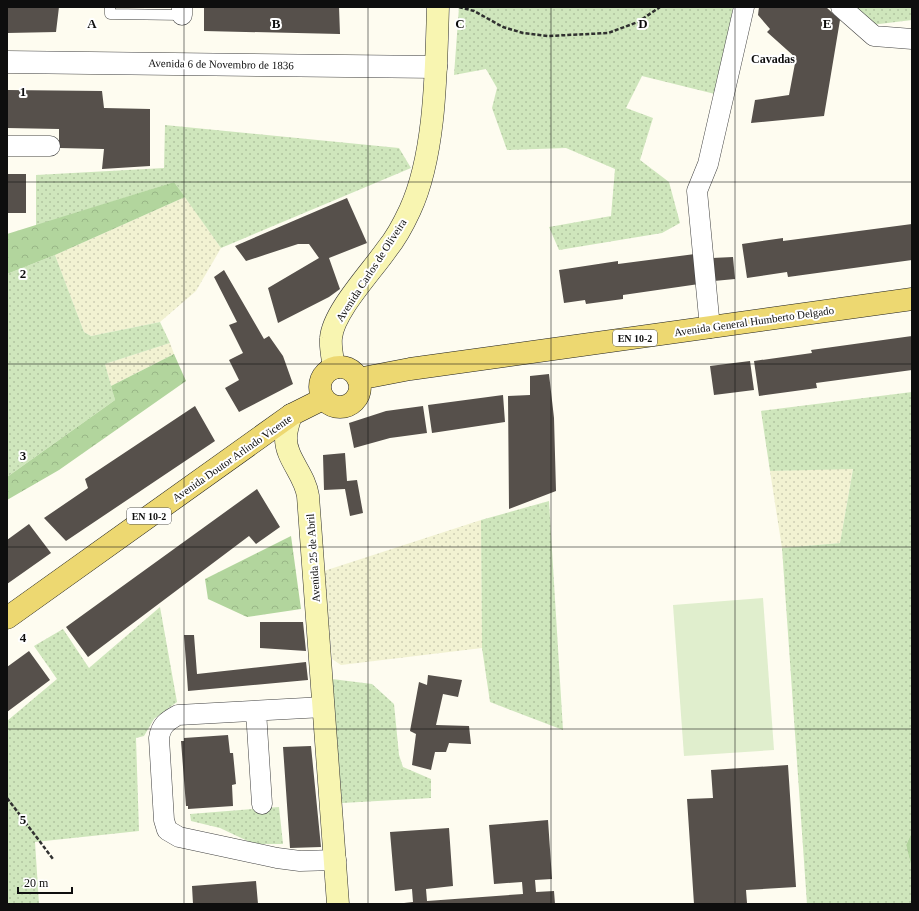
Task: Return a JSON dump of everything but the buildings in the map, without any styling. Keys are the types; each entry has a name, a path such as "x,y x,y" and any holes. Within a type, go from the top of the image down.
{"main road":[{"name":"Avenida Carlos de Oliveira","path":"334,368 331,338 335,325 348,302 388,248 410,209 424,162 432,116 436,67 438,7"},
{"name":"Avenida General Humberto Delgado","path":"358,379 404,370 912,300"},
{"path":"340,367 351,370 358,379 359,394 356,400 350,405 335,407 328,404 323,399 320,387 321,381 324,375 334,368 340,367"},
{"name":"Avenida Doutor Arlindo Vicente","path":"7,618 291,415 323,399"},
{"name":"Avenida 25 de Abril","path":"291,415 286,436 286,448 306,486 336,860 338,904"}],"street":[{"path":"710,328 697,191 708,164 744,7"},
{"path":"841,7 874,36 912,39"},
{"name":"Avenida 6 de Novembro de 1836","path":"7,62 436,67"},
{"path":"7,146 50,146"},
{"path":"324,707 178,715 166,721 161,729 159,738 164,820 167,830 179,837 277,858 300,861 336,860"},
{"path":"256,711 262,804"}],"lane":[{"path":"110,11 182,11"}],"path":[{"path":"459,7 474,11 503,27 523,33 548,36 608,33 638,22 660,7"},
{"path":"7,798 53,859"}],"green space":[{"path":"459,7 733,7 719,95 642,76 626,108 653,118 640,160 669,182 680,223 662,233 559,250 549,227 611,216 615,169 566,148 507,150 492,108 497,88 486,69 454,75"},
{"path":"850,7 912,7 912,20 871,25"},
{"path":"165,125 399,148 411,168 221,248 174,182 36,226 36,175 164,168"},
{"path":"174,182 185,197 55,255 7,274 7,234"},
{"path":"185,197 221,248 196,291 160,322 91,336 84,332 55,255"},
{"path":"55,255 84,332 91,336 160,322 170,343 105,364 115,400 7,477 7,274"},
{"path":"170,343 174,354 111,386 105,364"},
{"path":"174,354 186,381 59,470 7,500 7,477 115,400 111,386"},
{"path":"912,392 912,832 906,845 912,869 912,904 807,904 782,548 840,543 853,469 770,471 761,411"},
{"path":"853,468 840,543 782,548 770,471"},
{"path":"549,501 563,730 490,702 482,648 481,520"},
{"path":"481,520 482,648 341,665 332,659 324,571"},
{"path":"291,536 301,609 247,617 208,599 205,579"},
{"path":"763,598 774,750 684,756 673,605"},
{"path":"160,607 177,702 154,719 144,736 136,738 139,831 35,842 39,904 7,904 7,721 57,679 34,646 63,629 89,668"},
{"path":"332,679 372,684 394,704 399,755 403,767 431,779 431,798 342,803"},
{"path":"279,807 283,844 254,844 220,828 191,821 190,814"},
{"path":"912,832 912,869 906,845"}],"district":[{"name":"Cavadas","path":"773,59"}]}
